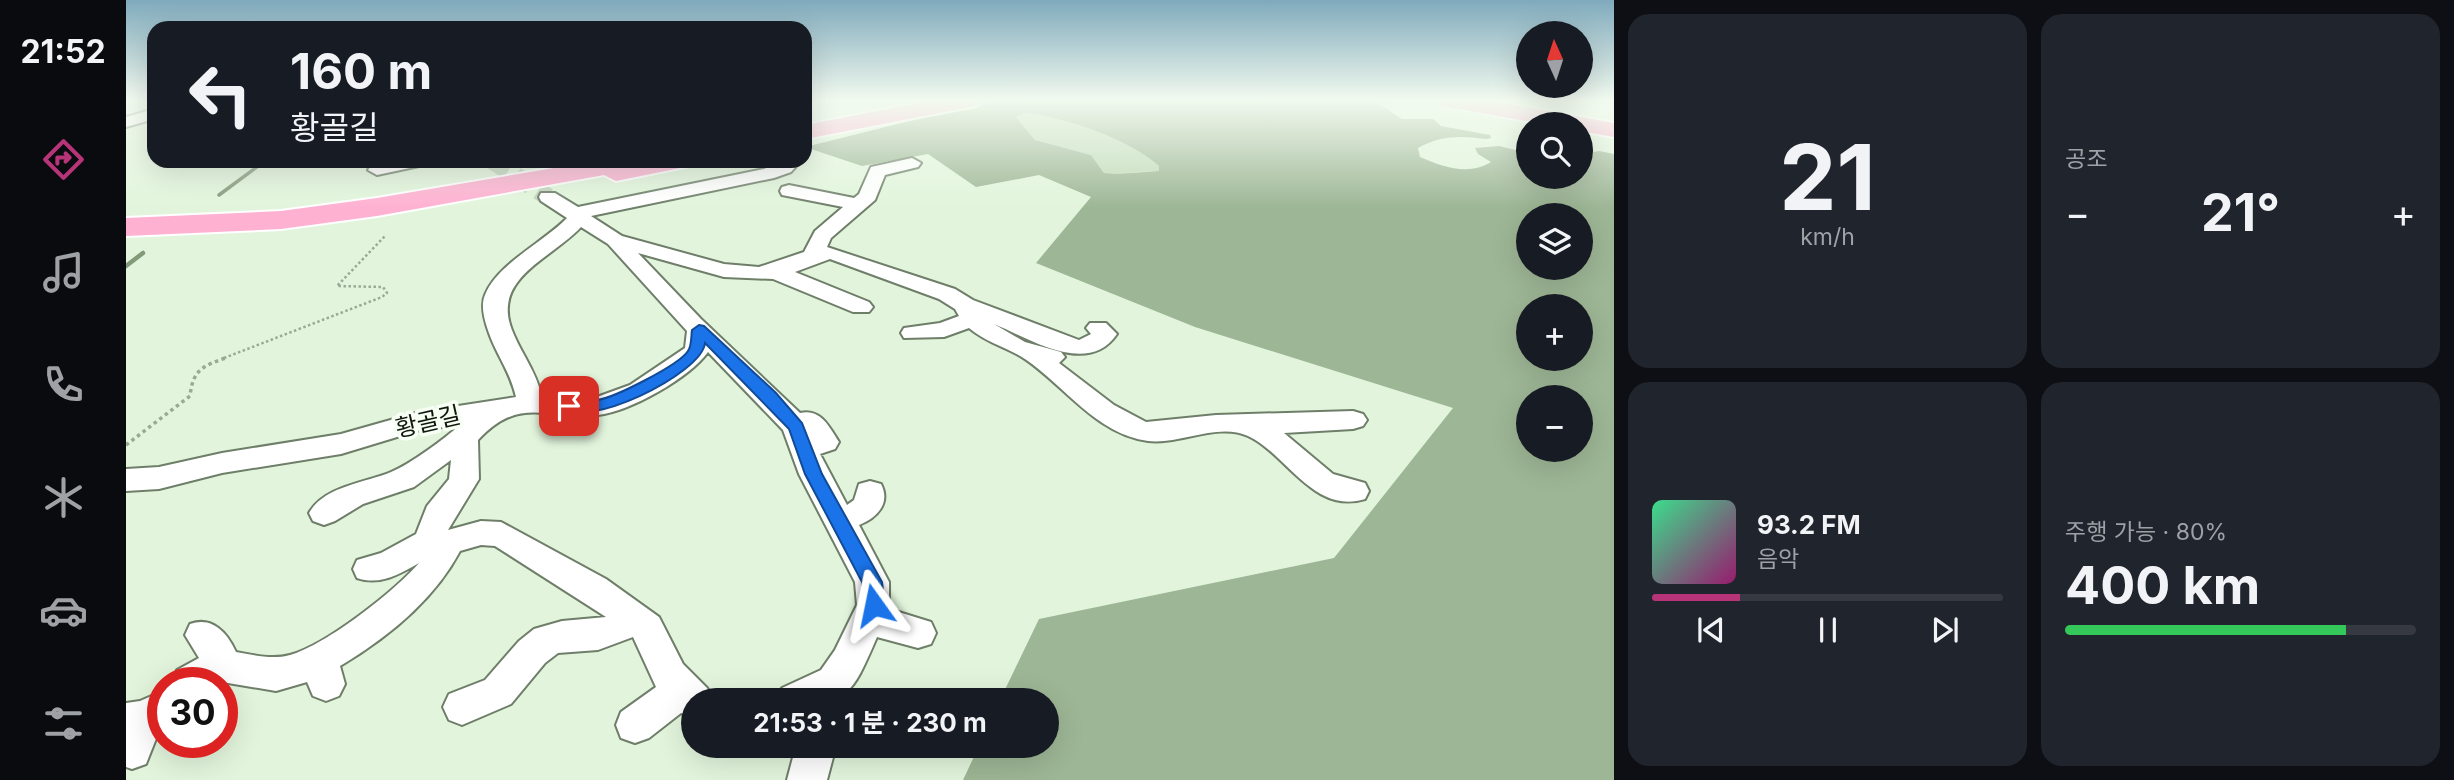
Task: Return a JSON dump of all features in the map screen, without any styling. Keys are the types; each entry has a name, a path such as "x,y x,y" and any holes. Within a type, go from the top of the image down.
{"highway":[{"path":"284,216 488,168"},
{"path":"284,216 530,168"},
{"path":"284,216 571,168"},
{"path":"126,217 284,216 377,207 600,168"},
{"path":"126,227 454,201 641,168"}],"street":[{"path":"814,254 822,235 868,196 877,172 912,163"},
{"path":"530,402 524,375 498,325 495,295 519,267 561,236 587,209 768,174 785,168"},
{"path":"789,191 859,205"},
{"path":"548,197 615,240 699,330 770,397 796,427 808,434 814,474 872,582 874,605 834,688"},
{"path":"615,240 641,245 690,263 739,273 776,272 814,254 844,257 947,294 968,312 1036,357 1099,405 1144,431 1353,420"},
{"path":"776,272 861,307"},
{"path":"913,333 944,330 968,312"},
{"path":"968,312 1076,348 1084,348 1101,339 1105,334 1098,328"},
{"name":"황골길","path":"126,480 159,478 222,463 341,444 442,416 494,411 530,402 600,406 639,391 688,360 697,350 699,330"},
{"path":"1036,357 1055,357 1076,348"},
{"path":"203,635 222,657 221,666 277,674 323,671 372,624 430,575 439,542 434,520 458,490 467,470 463,444 466,435 494,411"},
{"path":"1242,426 1267,435 1323,484 1354,491"},
{"path":"839,520 866,509 871,501 870,492"},
{"path":"439,542 481,533 501,534 594,589 647,628 670,676 681,688"},
{"path":"462,707 498,692 532,652 547,640 562,636 598,635 617,629 633,618"},
{"path":"635,725 681,699"},
{"path":"807,780 813,758"}],"lane":[{"path":"377,170 386,168"},
{"path":"324,513 352,496 404,480 466,435"},
{"path":"369,569 388,565 439,542"},
{"path":"869,617 893,628 918,633"}],"path":[{"path":"126,445 190,396 192,378 204,366 387,293 383,287 337,286 385,236"}],"green space":[{"path":"852,135 1031,135 1035,140 1091,155 1104,173 1125,174 1159,171 1159,166 1107,135 1490,135 1491,138 1486,139 1443,139 1418,148 1420,157 1447,167 1474,169 1491,162 1478,154 1475,148 1499,146 1516,150 1516,189 1593,189 1593,152 1614,154 1614,780 963,780 973,758 1059,758 1059,688 1006,688 1039,619 1334,558 1453,408 1195,327 1036,263 1091,197 1039,175 976,187 928,154 862,166 812,149 812,145"},
{"path":"1031,135 1107,135 1146,156 1159,166 1159,171 1104,173 1091,155 1035,140"}],"waterway":[{"path":"219,195 256,168"},
{"path":"126,266 143,253"}],"tunnel":[{"path":"504,168 548,197"}],"route":[{"path":"569,406 600,406 639,391 688,360 697,350 699,330 770,397 796,427 814,474 853,542 872,582 874,605"}]}
